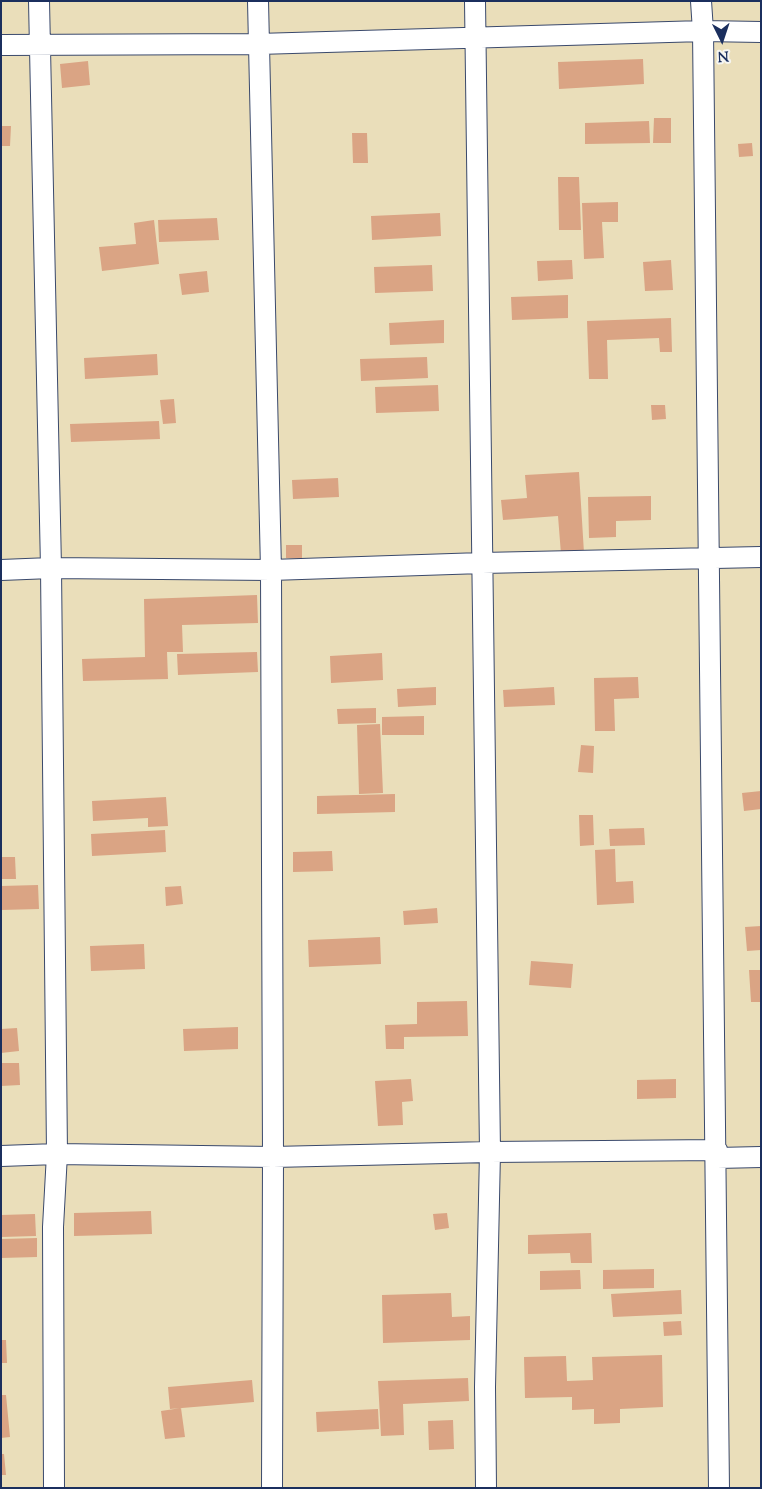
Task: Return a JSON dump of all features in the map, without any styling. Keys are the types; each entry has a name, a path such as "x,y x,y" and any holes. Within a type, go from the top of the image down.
{"street":[{"path":"38,1 50,568 57,1154 53,1228 54,1488"},
{"path":"258,1 271,570 272,1488"},
{"path":"475,1 490,1152 484,1387 486,1488"},
{"path":"701,1 703,31 717,1154 719,1488"},
{"path":"1,44 258,44 476,36 703,31 761,32"},
{"path":"1,570 50,568 271,570 761,557"},
{"path":"1,1156 57,1154 273,1157 490,1152 717,1154 761,1157"}],"building":[{"path":"643,59 644,84 559,89 558,62"},
{"path":"88,61 90,85 62,88 60,64"},
{"path":"654,118 671,118 671,143 653,143"},
{"path":"649,121 650,143 585,144 585,123"},
{"path":"1,126 11,126 10,146 1,146"},
{"path":"352,133 367,133 368,163 353,163"},
{"path":"752,143 753,156 739,157 738,144"},
{"path":"558,177 579,177 581,230 559,230"},
{"path":"618,202 618,222 602,222 604,258 584,259 582,203"},
{"path":"440,213 441,236 372,240 371,216"},
{"path":"217,218 219,240 159,242 158,220"},
{"path":"154,220 159,264 102,271 99,247 136,244 134,223"},
{"path":"572,260 573,279 538,281 537,261"},
{"path":"671,260 673,290 645,291 643,262"},
{"path":"432,265 433,291 375,293 374,267"},
{"path":"207,271 209,292 182,295 179,274"},
{"path":"568,295 568,318 512,320 511,297"},
{"path":"671,318 672,352 660,352 659,338 607,340 608,379 589,379 587,321"},
{"path":"444,320 444,343 390,345 389,323"},
{"path":"157,354 158,375 85,379 84,358"},
{"path":"427,357 428,378 361,381 360,359"},
{"path":"438,385 439,411 376,413 375,387"},
{"path":"174,399 176,423 163,424 160,400"},
{"path":"651,405 665,405 666,419 652,420"},
{"path":"159,421 160,439 71,442 70,424"},
{"path":"579,472 584,553 561,554 558,516 503,520 501,500 527,498 525,475"},
{"path":"338,478 339,497 293,499 292,480"},
{"path":"651,496 651,520 616,521 616,537 589,538 588,497"},
{"path":"286,545 302,545 302,559 286,558"},
{"path":"257,595 258,623 182,625 183,652 167,652 168,679 83,681 82,659 145,657 144,599"},
{"path":"257,652 258,672 178,675 177,654"},
{"path":"382,653 383,680 331,683 330,656"},
{"path":"638,677 639,698 614,699 615,731 595,731 594,678"},
{"path":"436,687 436,705 398,707 397,689"},
{"path":"554,687 555,705 504,707 503,690"},
{"path":"376,708 376,723 338,724 337,709"},
{"path":"424,716 424,735 382,735 382,717"},
{"path":"380,724 383,793 359,794 357,725"},
{"path":"581,745 594,746 593,773 578,772"},
{"path":"761,791 761,809 744,811 742,793"},
{"path":"395,794 395,812 317,814 317,796"},
{"path":"166,797 168,826 148,827 148,818 93,821 92,801"},
{"path":"579,815 593,815 594,845 580,846"},
{"path":"644,828 645,845 610,846 609,829"},
{"path":"165,830 166,852 92,856 91,834"},
{"path":"615,849 616,882 633,881 634,903 597,905 595,850"},
{"path":"332,851 333,871 293,872 293,852"},
{"path":"1,857 15,857 16,879 1,879"},
{"path":"38,885 39,909 1,910 1,886"},
{"path":"181,886 183,904 166,906 165,887"},
{"path":"437,908 438,923 404,925 403,911"},
{"path":"761,926 761,950 747,951 745,927"},
{"path":"380,937 381,964 309,967 308,940"},
{"path":"144,944 145,969 91,971 90,946"},
{"path":"531,961 573,964 571,988 529,985"},
{"path":"749,970 761,970 761,1002 751,1002"},
{"path":"467,1001 468,1036 404,1037 404,1049 386,1049 385,1025 417,1024 417,1002"},
{"path":"238,1027 238,1049 184,1051 183,1029"},
{"path":"17,1028 19,1051 1,1053 1,1029"},
{"path":"1,1063 19,1063 20,1085 1,1086"},
{"path":"411,1079 413,1101 402,1102 403,1125 378,1126 375,1081"},
{"path":"676,1079 676,1098 637,1099 637,1080"},
{"path":"151,1211 152,1234 74,1236 74,1213"},
{"path":"447,1213 449,1228 435,1230 433,1214"},
{"path":"35,1214 36,1236 1,1237 1,1215"},
{"path":"591,1233 592,1263 571,1263 570,1253 528,1254 528,1235"},
{"path":"37,1238 37,1257 1,1258 1,1239"},
{"path":"654,1269 654,1288 603,1289 603,1270"},
{"path":"580,1270 581,1289 540,1290 540,1271"},
{"path":"681,1290 682,1314 613,1317 611,1294"},
{"path":"451,1293 452,1317 470,1316 470,1340 383,1343 382,1295"},
{"path":"681,1321 682,1335 664,1336 663,1322"},
{"path":"1,1340 6,1340 7,1363 1,1363"},
{"path":"662,1355 663,1407 620,1409 620,1423 594,1424 594,1409 572,1410 572,1397 525,1398 524,1357 566,1356 567,1381 593,1380 592,1357"},
{"path":"468,1378 469,1401 403,1404 404,1435 381,1436 378,1381"},
{"path":"252,1380 254,1402 170,1409 168,1387"},
{"path":"1,1395 6,1395 10,1437 1,1438"},
{"path":"181,1408 185,1437 165,1439 161,1411"},
{"path":"378,1409 379,1429 317,1432 316,1412"},
{"path":"453,1420 454,1449 429,1450 428,1421"},
{"path":"1,1454 4,1454 6,1475 1,1475"}]}
